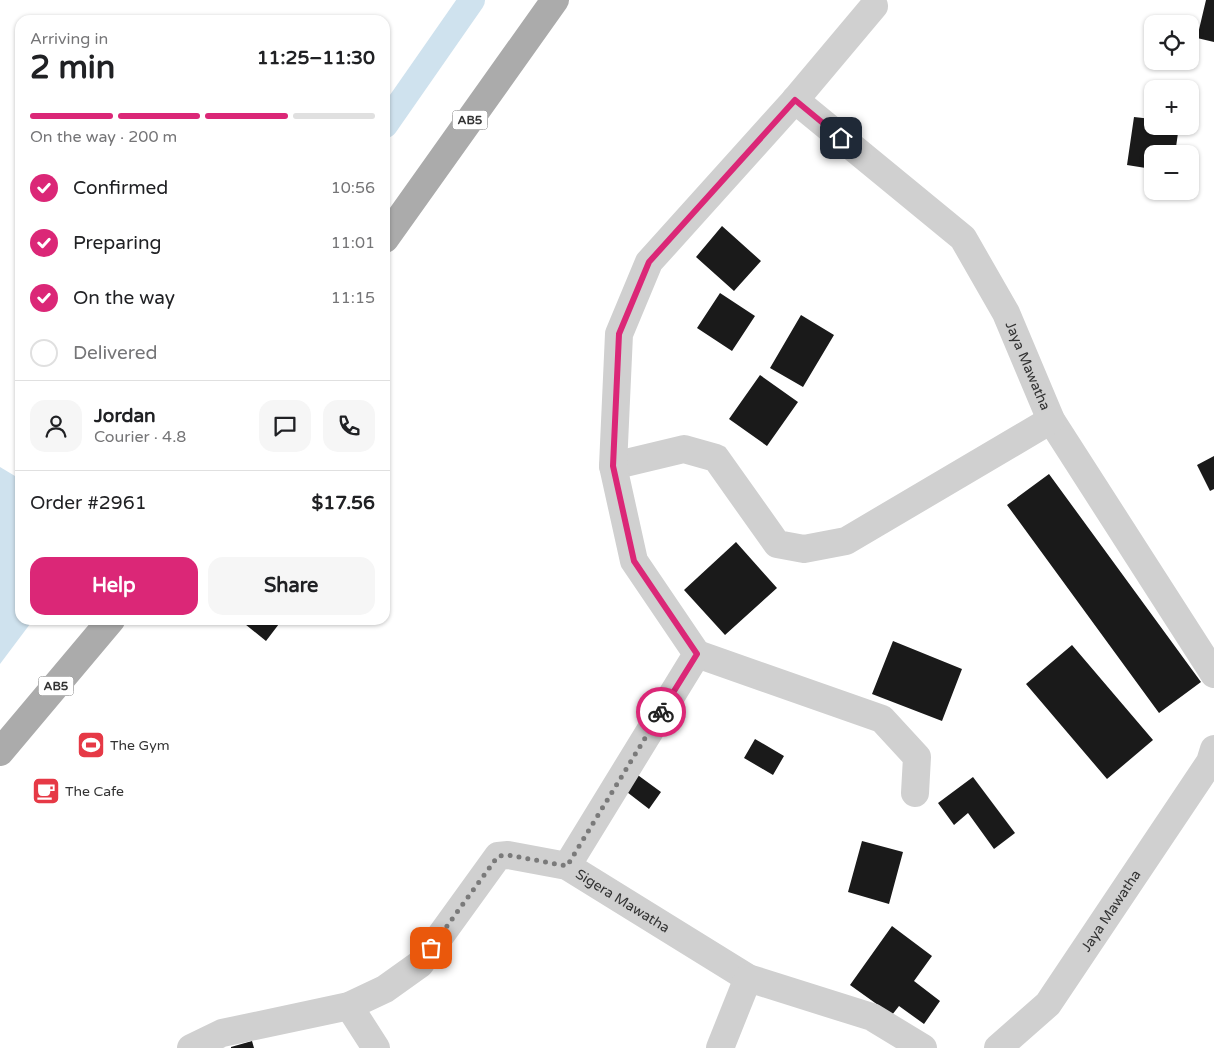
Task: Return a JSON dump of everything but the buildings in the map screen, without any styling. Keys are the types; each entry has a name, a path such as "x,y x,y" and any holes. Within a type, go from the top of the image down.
{"main road":[{"name":"AB5","path":"390,232 556,0"},
{"name":"AB5","path":"0,752 107,625"}],"street":[{"path":"874,2 795,100 649,262 619,334 613,466 634,561 697,654 882,719 917,757 915,793"},
{"name":"Jaya Mawatha","path":"795,100 963,238 1006,313 1051,420 1214,674"},
{"path":"613,466 684,449 716,458 777,544 804,549 846,541 1051,420"},
{"path":"567,866 697,654"},
{"name":"Jaya Mawatha","path":"998,1048 1048,1004 1213,759"},
{"name":"Sigera Mawatha","path":"191,1048 222,1033 349,1006 385,989 420,964 498,856 508,855 567,866 748,978 872,1017 922,1048"},
{"path":"720,1048 748,978"},
{"path":"349,1006 376,1048"}],"water":[{"path":"0,467 15,476 15,625 29,625 0,664"}],"waterway":[{"path":"390,118 472,0"}],"way so far":[{"path":"431,948 498,856 508,855 567,866 661,712"}],"place":[{"name":"The Gym","path":"91,745"},
{"name":"The Cafe","path":"46,791"}],"route":[{"path":"661,712 697,654 634,561 613,466 619,334 649,262 795,100 841,138"}]}
